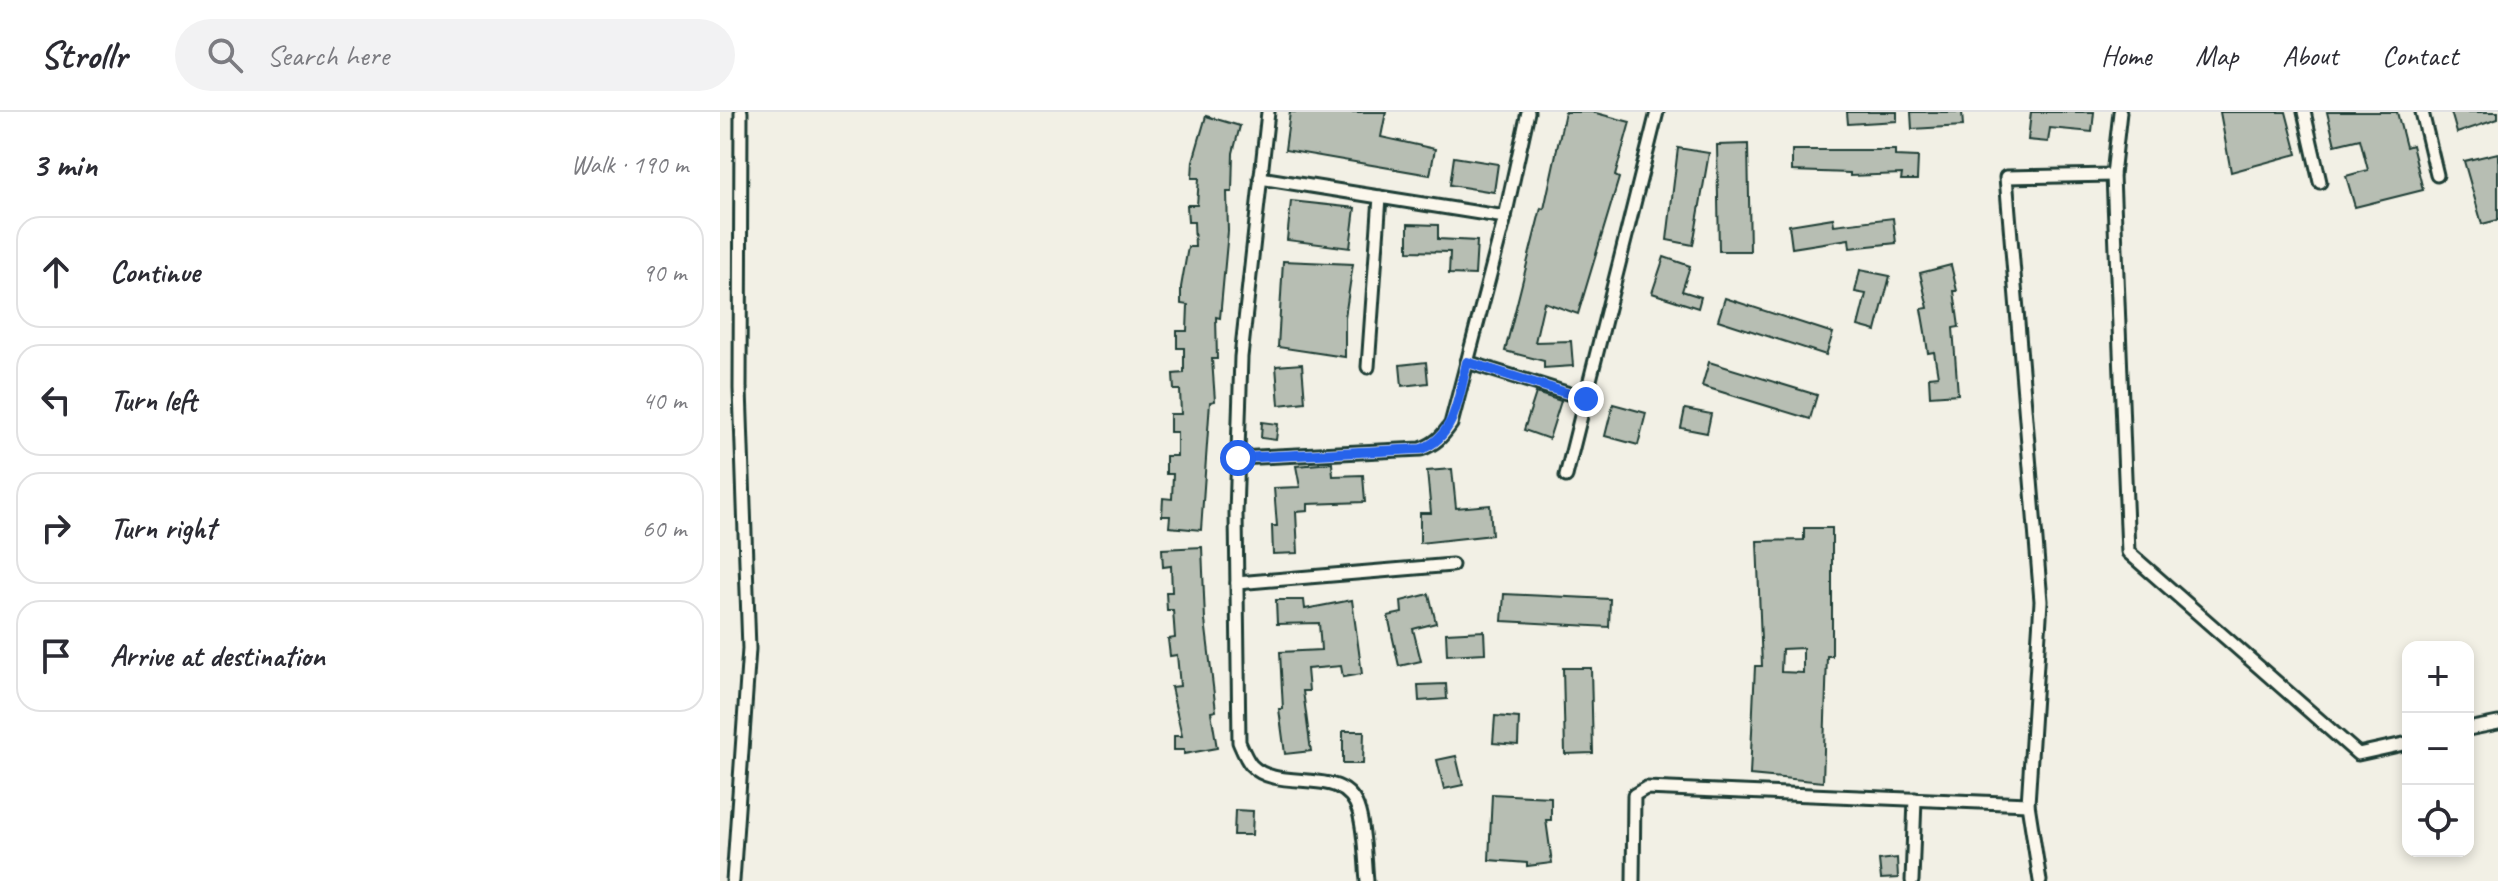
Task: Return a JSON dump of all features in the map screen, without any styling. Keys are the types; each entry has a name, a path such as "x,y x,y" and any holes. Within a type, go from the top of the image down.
{"street":[{"path":"733,881 749,649 740,389 741,112"},
{"path":"1268,112 1241,357 1237,583 1239,742 1251,764 1266,775 1338,786 1351,795 1359,810 1367,881"},
{"path":"1238,458 1421,449 1434,444 1451,424 1505,217 1528,112"},
{"path":"1566,476 1657,112"},
{"path":"2120,112 2113,175 2128,552 2358,754 2402,744"},
{"path":"2304,112 2320,182"},
{"path":"2422,112 2437,175"},
{"path":"2040,881 2028,804 2041,601 2006,177 2113,175"},
{"path":"1260,178 1505,217"},
{"path":"1368,367 1380,197"},
{"path":"1467,362 1586,399"},
{"path":"1237,583 1452,565"},
{"path":"2474,728 2498,723"},
{"path":"1633,881 1634,795 1646,788 2028,804"},
{"path":"1912,881 1915,799"}],"building":[{"path":"1290,112 1386,112 1381,137 1435,149 1430,175 1285,150"},
{"path":"1565,112 1592,112 1630,122 1615,176 1619,178 1578,314 1544,302 1535,342 1571,341 1573,366 1544,368 1544,361 1505,351 1541,208 1544,209"},
{"path":"1847,112 1897,112 1897,121 1848,124"},
{"path":"1911,112 1962,112 1963,126 1912,129"},
{"path":"2031,112 2094,112 2092,132 2050,128 2048,142 2028,140"},
{"path":"2220,112 2286,112 2297,154 2231,172"},
{"path":"2327,112 2397,112 2406,147 2412,145 2423,190 2355,207 2346,176 2368,170 2360,139 2335,145"},
{"path":"2451,112 2498,112 2498,119 2457,133"},
{"path":"1206,116 1240,126 1233,153 1232,192 1227,192 1228,231 1220,318 1216,317 1217,359 1212,359 1215,401 1210,402 1201,530 1169,527 1170,516 1162,516 1163,498 1172,499 1173,474 1166,474 1166,456 1177,456 1177,432 1170,432 1170,414 1181,414 1180,390 1174,390 1173,374 1184,373 1184,348 1177,348 1177,331 1187,331 1188,305 1181,304 1181,287 1188,247 1195,247 1194,222 1188,222 1187,205 1197,205 1199,178 1192,178 1193,161"},
{"path":"1748,144 1750,251 1719,251 1717,145"},
{"path":"1678,148 1709,153 1693,245 1667,240"},
{"path":"1792,150 1895,150 1895,156 1918,157 1917,180 1901,180 1902,174 1850,176 1850,173 1792,171"},
{"path":"2498,153 2498,220 2482,224 2464,161"},
{"path":"1454,157 1498,164 1494,192 1450,185"},
{"path":"1291,201 1355,208 1350,248 1287,240"},
{"path":"1833,218 1834,225 1893,218 1896,243 1850,248 1849,239 1792,248 1789,225"},
{"path":"1408,224 1438,225 1438,239 1477,241 1475,275 1449,274 1450,252 1408,251"},
{"path":"1664,257 1690,266 1682,291 1701,297 1698,308 1652,293"},
{"path":"1283,261 1353,264 1345,317 1345,357 1278,347"},
{"path":"1951,265 1957,291 1954,291 1959,327 1953,328 1958,394 1930,396 1929,377 1938,376 1934,352 1928,353 1921,309 1928,308 1920,273"},
{"path":"1860,270 1890,276 1876,331 1858,326 1866,294 1855,292"},
{"path":"1725,298 1833,333 1826,355 1718,320"},
{"path":"1426,362 1428,383 1402,386 1400,365"},
{"path":"1709,362 1817,395 1810,419 1702,386"},
{"path":"1302,364 1305,402 1279,405 1276,366"},
{"path":"1536,393 1561,401 1549,439 1524,430"},
{"path":"1613,404 1646,413 1638,445 1605,436"},
{"path":"1685,409 1711,414 1707,433 1681,428"},
{"path":"1262,422 1278,424 1276,440 1261,438"},
{"path":"1332,463 1333,476 1363,475 1365,502 1308,504 1308,511 1296,512 1298,553 1273,554 1272,526 1277,526 1274,488 1300,487 1296,466"},
{"path":"1452,469 1456,508 1490,505 1492,535 1420,543 1420,513 1431,513 1427,471"},
{"path":"1804,528 1832,528 1832,656 1827,656 1823,782 1750,775 1755,666 1762,666 1757,541 1804,540","holes":["1803,648 1803,673 1781,672 1782,649"]},
{"path":"1202,547 1205,620 1216,711 1211,712 1217,748 1184,754 1184,750 1174,750 1174,736 1182,736 1171,687 1180,686 1177,655 1170,656 1168,639 1175,638 1173,610 1167,610 1166,592 1172,592 1171,566 1163,567 1162,549"},
{"path":"1429,594 1436,623 1413,629 1421,661 1399,666 1388,616 1402,613 1401,601"},
{"path":"1504,594 1610,599 1609,627 1502,621"},
{"path":"1276,600 1304,600 1305,609 1352,600 1362,674 1343,677 1341,666 1307,669 1309,691 1303,691 1311,751 1285,754 1279,709 1283,709 1280,652 1321,650 1319,623 1277,624"},
{"path":"1484,631 1485,653 1447,655 1446,633"},
{"path":"1563,668 1591,668 1593,753 1565,754"},
{"path":"1446,684 1447,699 1419,701 1418,685"},
{"path":"1495,716 1519,718 1518,745 1493,743"},
{"path":"1343,731 1364,731 1363,764 1343,764"},
{"path":"1456,756 1463,785 1444,789 1437,760"},
{"path":"1492,794 1551,797 1551,820 1546,820 1552,863 1527,866 1527,863 1489,860"},
{"path":"1235,810 1253,811 1252,835 1234,835"},
{"path":"1897,858 1898,878 1881,879 1879,860"}],"route":[{"path":"1238,458 1421,449 1434,444 1451,424 1467,362 1586,399"}]}
